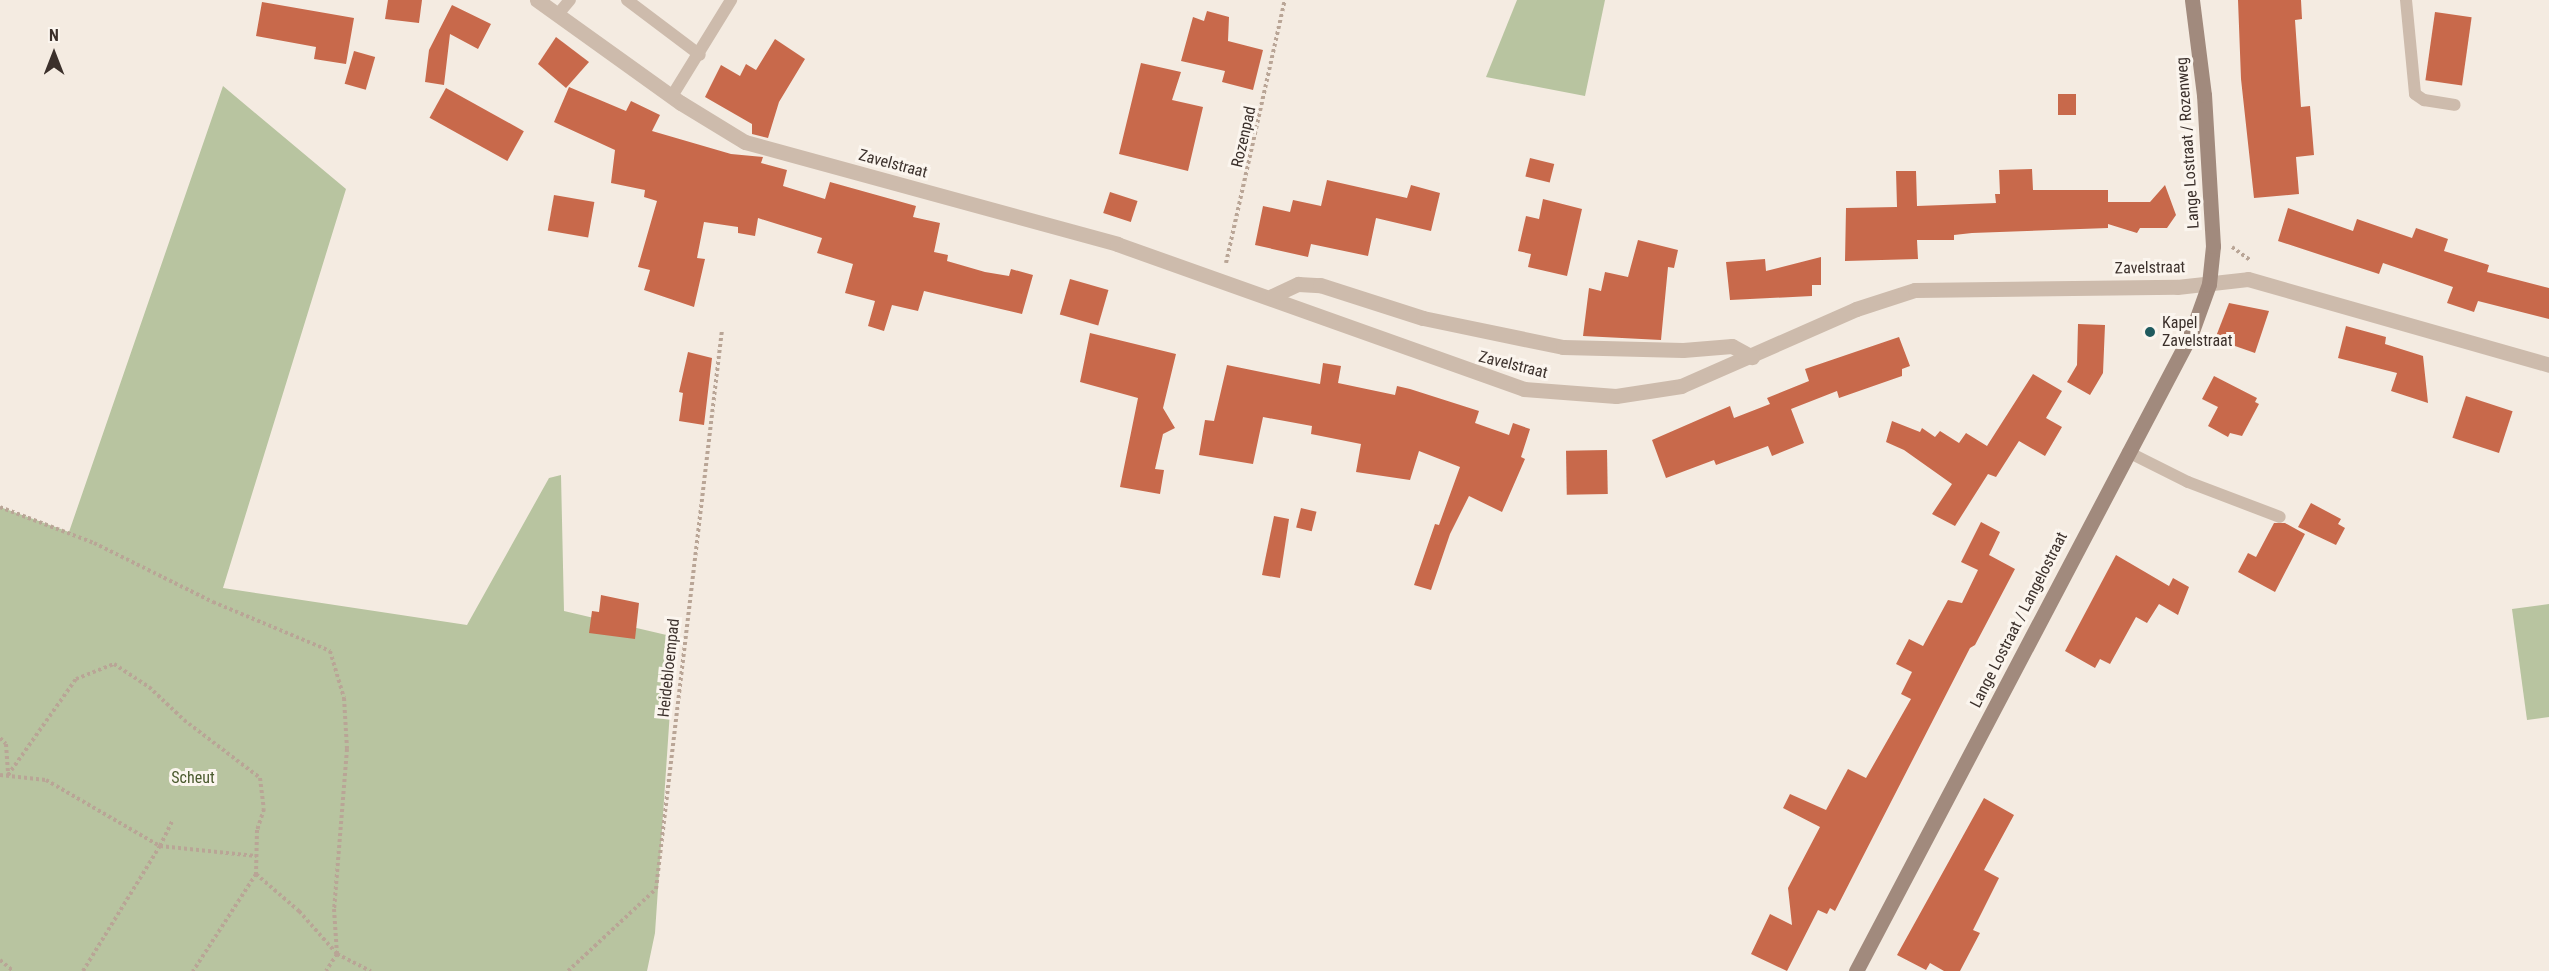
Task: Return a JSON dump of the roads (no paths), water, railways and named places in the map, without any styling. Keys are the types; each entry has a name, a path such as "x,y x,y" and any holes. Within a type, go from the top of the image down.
{"street":[{"name":"Zavelstraat","path":"537,0 559,13 672,96 745,142 1117,244 1272,297 1479,376 1555,394 1616,396 1681,386 1752,357 1856,309 1915,290 2209,284 2248,279 2549,365"},
{"name":"Lange Lostraat / Rozenweg","path":"2192,0 2204,95 2210,188 2213,246 2209,284"},
{"name":"Zavelstraat","path":"1272,297 1298,284 1320,285 1423,318 1563,347 1683,350 1732,346 1752,357"},
{"name":"Lange Lostraat / Langelostraat","path":"1856,971 2191,334 2209,284"}],"lane":[{"path":"559,13 570,0"},
{"path":"627,0 700,54"},
{"path":"672,96 700,54 730,0"},
{"path":"2406,0 2415,93 2424,100 2455,105"},
{"path":"2128,452 2188,482 2280,517"}],"place":[{"name":"Kapel Zavelstraat","path":"2150,332"}],"park label":[{"name":"Scheut","path":"193,778"}]}
